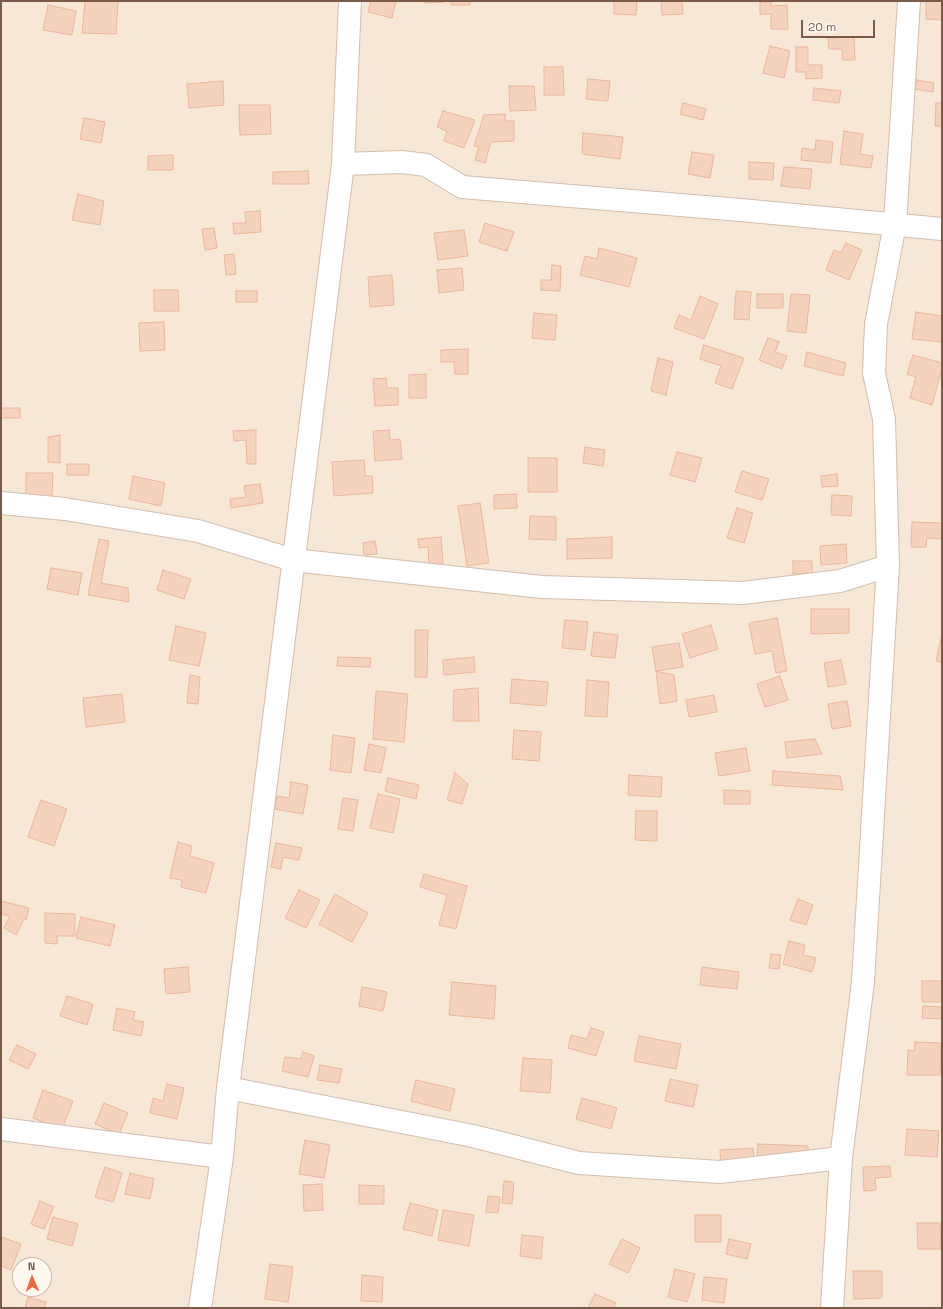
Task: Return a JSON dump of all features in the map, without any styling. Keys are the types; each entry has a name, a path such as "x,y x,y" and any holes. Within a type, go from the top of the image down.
{"street":[{"path":"200,1308 222,1158 228,1088 343,164 350,1"},
{"path":"832,1308 841,1158 863,982 888,566 884,419 874,374 876,324 895,224 909,1"},
{"path":"343,164 402,162 426,165 462,187 741,210 942,229"},
{"path":"1,503 65,509 198,531 293,560 542,586 743,593 840,581 888,566"},
{"path":"228,1088 473,1136 580,1163 720,1172 841,1158"},
{"path":"1,1128 222,1158"}],"shaded area":[{"path":"1,1 942,1 942,1308 1,1308"}],"building":[{"path":"85,1 118,1 116,34 82,33"},
{"path":"371,1 396,1 392,18 368,12"},
{"path":"425,1 444,1 444,2 425,3"},
{"path":"451,1 470,1 470,5 451,5"},
{"path":"614,1 637,1 636,15 614,14"},
{"path":"661,1 682,1 683,14 662,15"},
{"path":"926,1 942,1 942,20 926,19"},
{"path":"760,2 771,2 771,6 787,5 788,29 771,29 771,14 760,14"},
{"path":"48,5 76,11 72,35 43,30"},
{"path":"854,37 855,60 843,60 842,49 829,49 828,38"},
{"path":"770,46 790,51 784,78 763,73"},
{"path":"796,47 808,47 808,65 822,65 822,78 806,79 806,72 796,72"},
{"path":"544,67 563,67 564,95 544,95"},
{"path":"588,79 610,81 608,101 586,99"},
{"path":"917,80 934,83 933,92 915,89"},
{"path":"223,81 224,105 189,108 187,84"},
{"path":"509,86 534,86 536,110 510,111"},
{"path":"814,88 841,91 839,103 813,100"},
{"path":"683,103 706,109 703,120 680,114"},
{"path":"936,103 942,103 942,126 935,126"},
{"path":"239,105 270,105 271,134 240,135"},
{"path":"443,111 475,120 464,148 444,141 447,131 437,127"},
{"path":"505,114 505,121 514,121 514,141 491,142 485,163 475,160 479,147 474,146 484,115"},
{"path":"84,118 105,122 101,143 80,139"},
{"path":"844,131 863,134 860,154 873,156 871,168 840,164"},
{"path":"583,133 623,137 620,159 582,154"},
{"path":"816,140 833,142 831,163 801,160 802,148 815,150"},
{"path":"692,152 714,155 710,178 688,174"},
{"path":"173,155 173,170 148,170 148,156"},
{"path":"749,162 774,163 773,180 749,179"},
{"path":"784,167 812,169 810,189 781,186"},
{"path":"308,171 309,184 273,184 273,172"},
{"path":"78,194 104,201 100,225 72,220"},
{"path":"260,211 261,232 234,234 233,223 246,223 245,212"},
{"path":"485,223 514,232 507,251 479,242"},
{"path":"214,228 217,248 205,250 202,229"},
{"path":"464,230 468,256 438,260 434,233"},
{"path":"846,243 862,250 849,280 826,270 834,250 841,253"},
{"path":"599,248 637,258 629,287 580,275 585,256 597,259"},
{"path":"234,254 236,274 226,275 224,255"},
{"path":"552,265 561,266 560,291 541,290 541,280 551,280"},
{"path":"462,268 464,290 439,293 437,270"},
{"path":"392,275 394,305 370,307 368,277"},
{"path":"154,290 178,290 179,311 154,311"},
{"path":"236,291 257,291 257,302 236,302"},
{"path":"736,291 751,292 749,320 734,319"},
{"path":"757,294 783,294 783,308 757,308"},
{"path":"791,294 810,295 806,333 787,331"},
{"path":"700,296 718,304 704,339 674,328 679,315 691,320"},
{"path":"916,312 942,316 942,342 912,339"},
{"path":"534,313 557,315 555,340 532,338"},
{"path":"164,322 165,350 140,351 139,323"},
{"path":"768,338 779,342 775,352 787,356 782,369 759,360"},
{"path":"704,345 744,358 732,389 715,383 721,366 700,359"},
{"path":"468,349 468,374 455,374 454,362 441,362 441,350"},
{"path":"807,352 846,363 843,376 804,366"},
{"path":"913,355 942,363 942,369 932,405 910,398 916,377 907,374"},
{"path":"658,358 673,362 666,395 651,391"},
{"path":"426,374 426,398 409,398 409,375"},
{"path":"386,378 387,388 398,388 398,405 375,406 373,379"},
{"path":"1,408 20,408 20,418 1,418"},
{"path":"256,430 256,464 247,464 246,440 234,441 233,431"},
{"path":"389,430 390,440 400,439 402,459 375,461 373,431"},
{"path":"60,435 60,463 48,462 48,437"},
{"path":"585,447 605,450 603,466 583,463"},
{"path":"677,452 702,458 695,482 670,475"},
{"path":"528,458 557,458 557,492 528,492"},
{"path":"364,460 365,476 372,476 373,493 334,496 332,462"},
{"path":"67,464 89,464 89,475 67,475"},
{"path":"742,471 769,479 762,500 735,492"},
{"path":"26,473 53,473 52,497 26,496"},
{"path":"837,474 838,486 822,487 821,476"},
{"path":"133,476 165,483 161,506 129,499"},
{"path":"260,484 263,503 231,508 230,499 246,497 244,486"},
{"path":"516,494 517,508 494,509 494,495"},
{"path":"832,495 852,496 851,516 831,515"},
{"path":"480,503 489,563 467,566 458,506"},
{"path":"737,508 753,513 744,543 727,538"},
{"path":"530,516 556,517 556,540 529,539"},
{"path":"912,522 942,523 942,539 927,538 926,547 911,547"},
{"path":"441,537 443,563 429,564 428,547 419,548 418,539"},
{"path":"612,537 612,558 567,559 567,539"},
{"path":"99,539 109,541 101,583 128,588 129,602 88,595"},
{"path":"375,541 377,554 364,555 363,543"},
{"path":"846,544 847,563 821,565 820,546"},
{"path":"793,561 812,561 812,574 793,574"},
{"path":"51,568 82,573 78,595 47,589"},
{"path":"163,570 191,579 184,599 157,590"},
{"path":"811,609 849,609 849,633 811,634"},
{"path":"777,618 787,671 776,673 772,651 755,654 749,623"},
{"path":"565,620 588,622 585,650 562,648"},
{"path":"711,625 718,649 690,658 682,634"},
{"path":"176,626 206,633 199,666 169,660"},
{"path":"415,630 428,630 427,677 415,677"},
{"path":"594,632 618,635 615,658 591,656"},
{"path":"942,634 942,662 936,661"},
{"path":"679,643 683,667 656,671 652,647"},
{"path":"338,657 371,658 370,667 337,666"},
{"path":"474,657 475,672 444,675 443,660"},
{"path":"841,660 846,684 828,687 824,663"},
{"path":"656,671 674,675 677,701 660,704"},
{"path":"190,675 200,677 198,704 187,703"},
{"path":"780,676 788,700 765,707 757,684"},
{"path":"512,679 548,682 546,706 510,703"},
{"path":"587,680 609,682 607,717 585,716"},
{"path":"478,688 479,721 453,721 454,690"},
{"path":"376,691 408,694 404,742 373,739"},
{"path":"122,694 125,722 86,727 83,698"},
{"path":"714,695 717,712 689,717 686,700"},
{"path":"847,701 851,726 832,729 828,704"},
{"path":"514,730 541,732 539,761 512,759"},
{"path":"333,735 355,738 351,773 330,770"},
{"path":"815,739 822,754 787,758 785,742"},
{"path":"369,744 386,748 381,773 364,770"},
{"path":"746,748 750,771 719,776 715,753"},
{"path":"773,771 840,776 843,790 772,785"},
{"path":"455,773 468,784 462,804 447,800"},
{"path":"629,775 662,777 661,797 628,795"},
{"path":"388,778 419,785 416,799 385,791"},
{"path":"291,782 308,785 303,814 275,809 277,796 289,798"},
{"path":"724,790 750,791 750,804 724,804"},
{"path":"378,794 400,799 393,833 370,828"},
{"path":"343,798 358,800 353,831 338,829"},
{"path":"41,800 67,809 54,846 28,837"},
{"path":"636,811 657,811 657,841 635,840"},
{"path":"178,842 192,846 190,856 214,863 206,893 181,887 182,880 170,878"},
{"path":"276,843 302,848 299,860 283,857 281,869 271,867"},
{"path":"424,874 467,886 456,929 439,925 447,895 420,887"},
{"path":"299,890 320,900 306,928 285,918"},
{"path":"335,894 368,913 352,942 319,924"},
{"path":"798,899 813,905 806,925 790,920"},
{"path":"1,901 29,908 26,920 24,919 16,935 4,928 10,916 1,914"},
{"path":"45,913 75,914 75,936 57,936 57,944 45,943"},
{"path":"81,917 115,925 110,946 76,938"},
{"path":"789,941 805,945 803,955 816,958 812,972 783,964"},
{"path":"771,954 781,955 779,969 769,968"},
{"path":"188,967 190,992 166,994 164,969"},
{"path":"702,967 739,972 737,989 700,985"},
{"path":"922,981 942,981 942,1002 922,1002"},
{"path":"452,982 496,986 494,1019 449,1015"},
{"path":"362,987 387,992 383,1011 359,1006"},
{"path":"67,996 93,1004 87,1025 60,1016"},
{"path":"923,1006 942,1007 942,1019 922,1018"},
{"path":"117,1008 135,1012 133,1020 144,1022 141,1036 113,1030"},
{"path":"591,1028 604,1032 596,1056 568,1048 571,1035 587,1039"},
{"path":"639,1036 681,1044 676,1069 634,1061"},
{"path":"915,1042 941,1043 940,1075 907,1075 908,1050 914,1051"},
{"path":"17,1045 36,1054 28,1069 9,1060"},
{"path":"303,1052 314,1056 308,1077 282,1071 285,1057 301,1059"},
{"path":"523,1058 552,1060 550,1093 520,1091"},
{"path":"320,1065 342,1069 339,1083 317,1080"},
{"path":"670,1079 698,1085 693,1107 665,1101"},
{"path":"416,1080 455,1089 450,1111 411,1101"},
{"path":"167,1084 184,1088 177,1119 150,1113 153,1098 163,1101"},
{"path":"43,1090 73,1101 62,1129 33,1118"},
{"path":"582,1098 617,1108 611,1129 576,1119"},
{"path":"104,1103 128,1113 119,1134 95,1124"},
{"path":"907,1129 939,1131 937,1157 905,1155"},
{"path":"305,1140 330,1145 324,1178 299,1174"},
{"path":"758,1144 808,1146 808,1160 757,1159"},
{"path":"753,1148 755,1170 721,1172 720,1150"},
{"path":"890,1166 891,1177 875,1178 876,1190 864,1191 863,1167"},
{"path":"105,1167 122,1173 113,1202 95,1197"},
{"path":"130,1173 154,1179 150,1199 125,1194"},
{"path":"504,1181 514,1182 512,1204 502,1203"},
{"path":"322,1184 323,1210 304,1211 303,1185"},
{"path":"359,1185 384,1186 384,1204 359,1204"},
{"path":"488,1196 500,1197 498,1213 486,1212"},
{"path":"40,1201 54,1207 44,1229 31,1224"},
{"path":"410,1203 438,1210 432,1236 403,1229"},
{"path":"443,1210 474,1215 469,1246 438,1240"},
{"path":"695,1215 721,1215 721,1242 695,1242"},
{"path":"53,1217 78,1224 72,1246 47,1239"},
{"path":"917,1223 940,1223 941,1249 918,1249"},
{"path":"522,1235 543,1237 541,1259 520,1256"},
{"path":"1,1237 21,1244 16,1257 12,1257 11,1270 1,1266"},
{"path":"622,1239 640,1248 628,1273 609,1264"},
{"path":"729,1239 751,1244 747,1259 726,1254"},
{"path":"270,1264 293,1267 288,1302 265,1299"},
{"path":"675,1269 695,1274 687,1302 668,1297"},
{"path":"853,1271 882,1271 882,1298 854,1299"},
{"path":"362,1275 383,1277 382,1302 361,1301"},
{"path":"704,1277 727,1279 724,1303 702,1300"},
{"path":"595,1294 616,1303 613,1308 588,1308"},
{"path":"28,1297 46,1302 44,1308 25,1308"}]}
